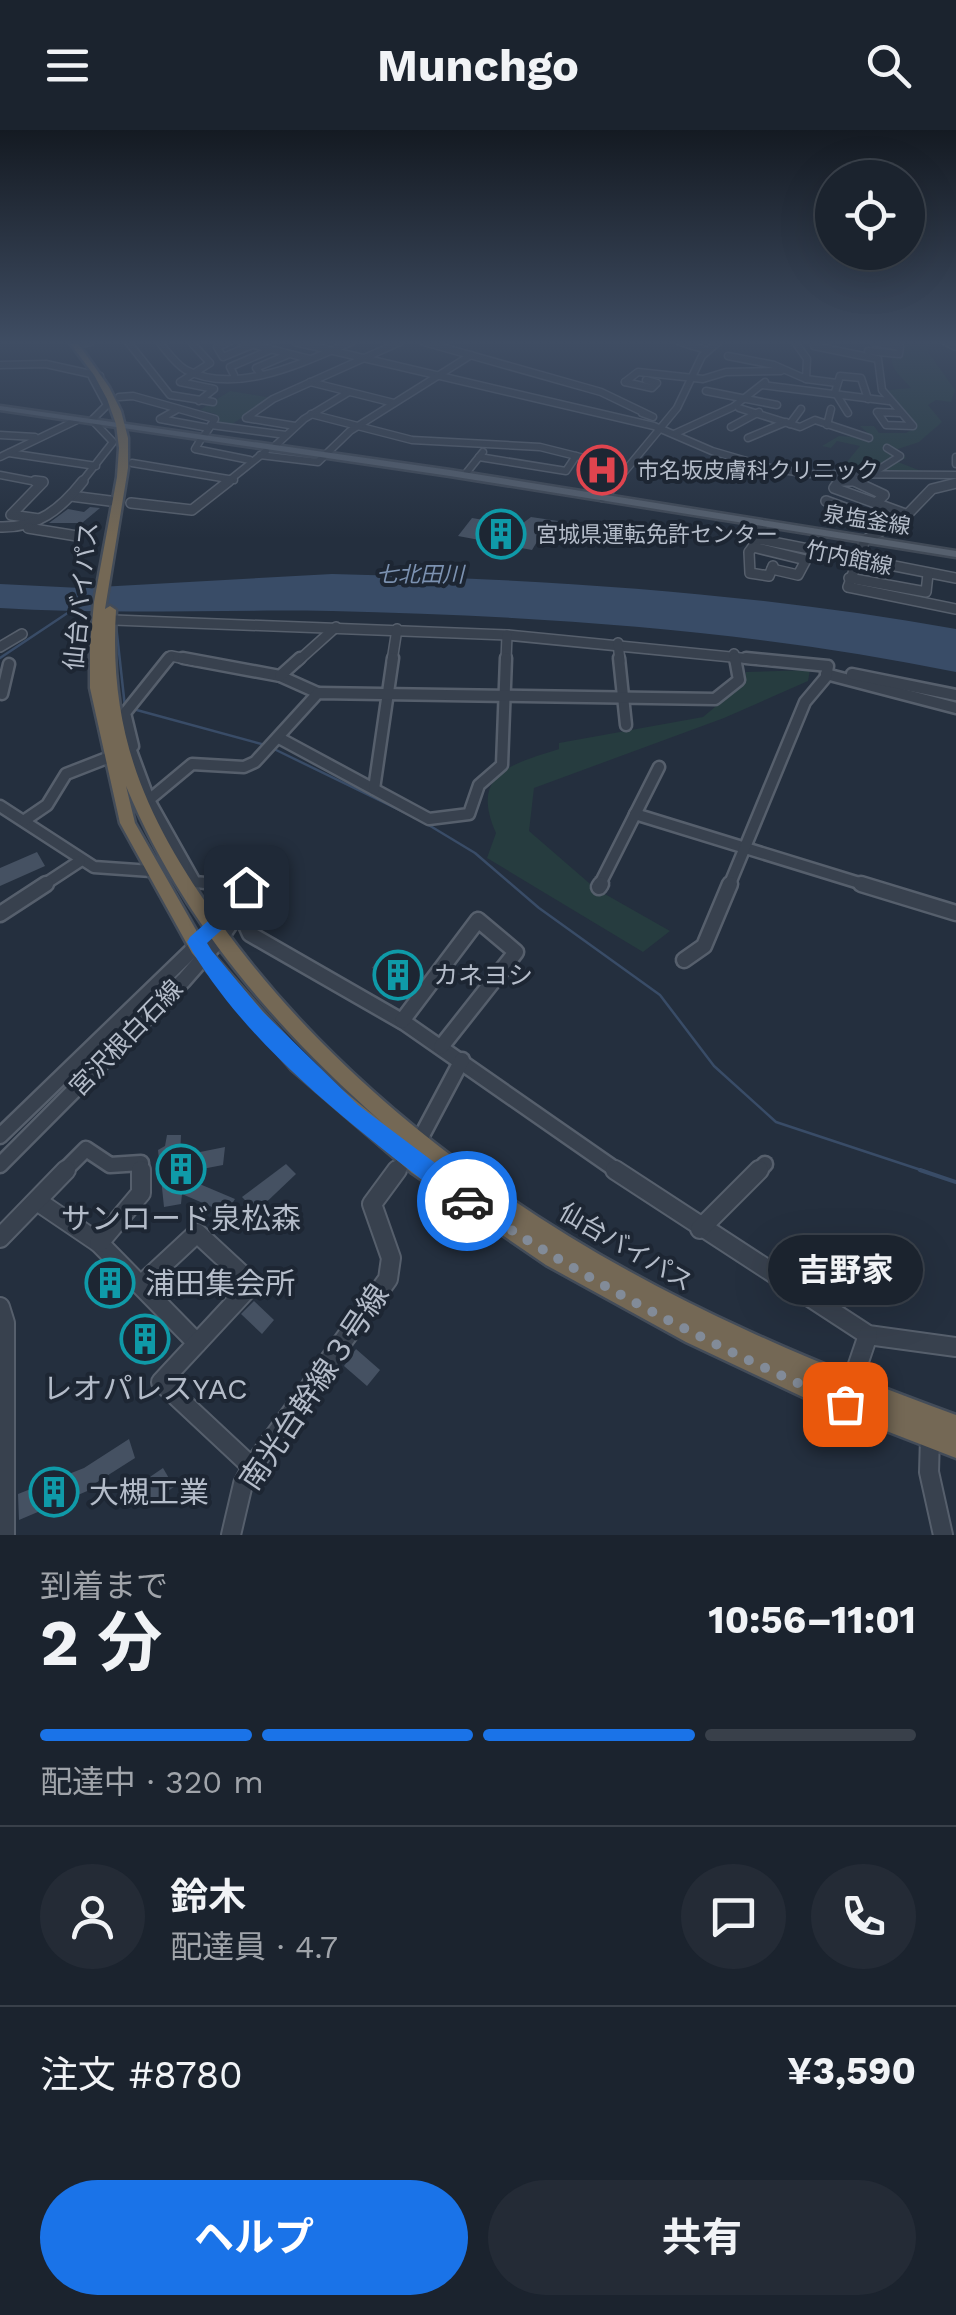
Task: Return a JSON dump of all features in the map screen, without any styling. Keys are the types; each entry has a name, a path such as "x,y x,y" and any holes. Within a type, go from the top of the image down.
{"highway":[{"name":"仙台バイパス","path":"113,408 124,426 123,464 107,622 96,688 119,753 151,872 300,1064 576,1273 650,1314 848,1396 956,1446"},
{"name":"仙台バイパス","path":"113,545 132,463 121,408"},
{"name":"仙台バイパス","path":"119,753 208,942"},
{"name":"仙台バイパス","path":"848,1396 956,1426"}],"main road":[{"path":"9,408 93,421"},
{"path":"10,408 124,426"},
{"name":"泉塩釜線","path":"124,426 206,432 268,449 326,454 956,551"},
{"path":"326,454 467,472 867,538"}],"street":[{"path":"28,528 71,496 113,442 93,421 105,408"},
{"path":"169,408 215,419 196,449 250,460"},
{"path":"234,428 265,408"},
{"path":"131,504 192,510 234,480 250,460 322,408"},
{"path":"326,454 387,408"},
{"path":"576,408 657,427 774,468 852,478 884,495 876,503"},
{"path":"631,408 642,414"},
{"path":"600,495 670,408"},
{"path":"674,434 700,420 739,408 805,427 815,420 869,438"},
{"path":"844,408 848,413"},
{"path":"895,408 914,426 886,426 878,412 900,413"},
{"path":"827,425 831,409"},
{"path":"176,410 160,420 206,432 234,428 286,435"},
{"path":"748,438 788,423 801,410"},
{"path":"730,427 759,412"},
{"path":"311,414 412,440 540,447 620,467"},
{"path":"246,418 295,426"},
{"path":"5,453 77,420"},
{"path":"600,495 657,427"},
{"path":"0,435 40,438"},
{"path":"467,472 488,446"},
{"path":"870,475 900,456 887,448"},
{"path":"5,453 96,466"},
{"path":"480,457 566,470 576,456"},
{"path":"132,463 234,480"},
{"path":"908,514 834,488 839,481 870,475 956,475"},
{"path":"0,476 43,482 5,515"},
{"path":"2,487 11,477"},
{"path":"956,482 932,489 908,514 867,538 848,586 856,591 956,609"},
{"path":"71,496 110,501"},
{"path":"826,501 892,525"},
{"path":"5,515 39,519"},
{"path":"763,524 750,572 769,576 779,553"},
{"path":"0,527 76,536"},
{"path":"755,543 806,560"},
{"name":"竹内館線","path":"755,543 956,578"},
{"path":"772,570 798,576 814,551"},
{"path":"850,578 926,592 928,574"},
{"path":"107,622 336,626 507,635 828,666 805,702 704,946 684,960"},
{"path":"280,676 336,626"},
{"path":"374,789 398,630"},
{"path":"278,739 429,819 469,814 479,785 502,765 507,635"},
{"path":"0,640 17,637 0,647"},
{"path":"618,643 626,725"},
{"path":"25,820 47,805 66,774 119,753 129,708 171,656 280,676 318,693 714,699 739,680 734,654"},
{"path":"1,698 6,660"},
{"path":"827,672 956,695"},
{"path":"827,672 956,708"},
{"path":"318,693 278,739 244,767 192,764 145,804 195,882 246,887 255,875 275,876 280,885 247,919 245,930 462,1060 700,1229 868,1335 956,1347"},
{"path":"599,887 658,767"},
{"path":"0,806 80,860 112,872 151,872"},
{"path":"635,814 956,913"},
{"path":"0,914 80,860"},
{"name":"宮沢根白石線","path":"0,1136 252,901 256,884 272,882 270,897"},
{"name":"宮沢根白石線","path":"0,1165 208,942 242,902 246,887"},
{"path":"402,1021 478,920 516,952 441,1047"},
{"path":"413,1149 462,1060"},
{"path":"0,1238 86,1149 110,1165 141,1163 141,1193 99,1242"},
{"name":"南光台幹線３号線","path":"231,1535 243,1484 252,1467 388,1280 394,1264 392,1251 377,1228 372,1204 413,1149"},
{"path":"700,1229 765,1164"},
{"path":"37,1201 99,1242 196,1343"},
{"path":"141,1285 198,1233 252,1284 161,1382 252,1467"},
{"path":"0,1306 5,1324 5,1535"},
{"path":"848,1396 868,1335"},
{"path":"930,1437 930,1472 942,1535"}],"green space":[{"path":"257,408 229,426 215,423 216,414 200,410"},
{"path":"895,408 930,408 942,422 919,442 895,450 906,458 898,462 926,473 857,473 854,464 847,462 860,446 837,441 831,448 822,446 839,436 873,438 860,426 874,426 879,433 906,433 918,426"},
{"path":"810,670 808,681 724,718 534,788 529,831 596,889 670,931 643,952 487,858 496,833 489,813 491,785 510,767 559,749 559,743 703,717 745,682 746,672"}],"water":[{"name":"七北田川","path":"332,574 645,590 878,616 956,629 956,672 801,645 567,621 332,611 0,608 0,584 81,588"}],"building":[{"path":"90,507 100,508 82,523 49,523 68,509 84,512"},
{"name":"宮城県運転免許センター","path":"531,517 558,521 545,542 538,540 532,550 458,536 472,518 519,526"},
{"path":"37,852 45,866 0,886 0,868"},
{"name":"カネヨシ","path":"381,956 413,968 403,982 372,968"},
{"name":"サンロード泉松森","path":"167,1135 181,1135 180,1156 225,1147 223,1165 176,1174 235,1199 226,1213 182,1194 181,1204 164,1207 158,1150 165,1146"},
{"path":"286,1164 296,1174 256,1212 242,1197"},
{"name":"浦田集会所","path":"105,1267 126,1288 112,1301 92,1280"},
{"path":"254,1301 274,1320 262,1334 241,1314"},
{"name":"レオパレスYAC","path":"137,1316 168,1347 154,1362 123,1330"},
{"path":"356,1349 380,1370 367,1386 344,1366"},
{"name":"大槻工業","path":"129,1439 135,1458 91,1486 92,1489 19,1520 18,1494 84,1468"},
{"path":"163,1468 174,1487 152,1501 144,1481"}],"waterway":[{"path":"0,658 69,612"},
{"path":"116,625 125,707"},
{"path":"133,709 265,745"},
{"path":"272,748 422,821 475,853 539,908 660,995 714,1066 776,1122 927,1172"},
{"path":"920,1170 956,1182"}],"way so far":[{"path":"467,1201 576,1273 650,1314 845,1404"}],"place":[{"name":"市名坂皮膚科クリニック","path":"602,470"},
{"name":"宮城県運転免許センター","path":"501,534"},
{"name":"カネヨシ","path":"398,975"},
{"name":"サンロード泉松森","path":"181,1169"},
{"name":"浦田集会所","path":"110,1283"},
{"name":"レオパレスYAC","path":"145,1339"},
{"name":"吉野家","path":"845,1404"},
{"name":"大槻工業","path":"54,1492"}],"route":[{"path":"246,887 242,902 196,942 256,1018 350,1112 467,1201"}]}
